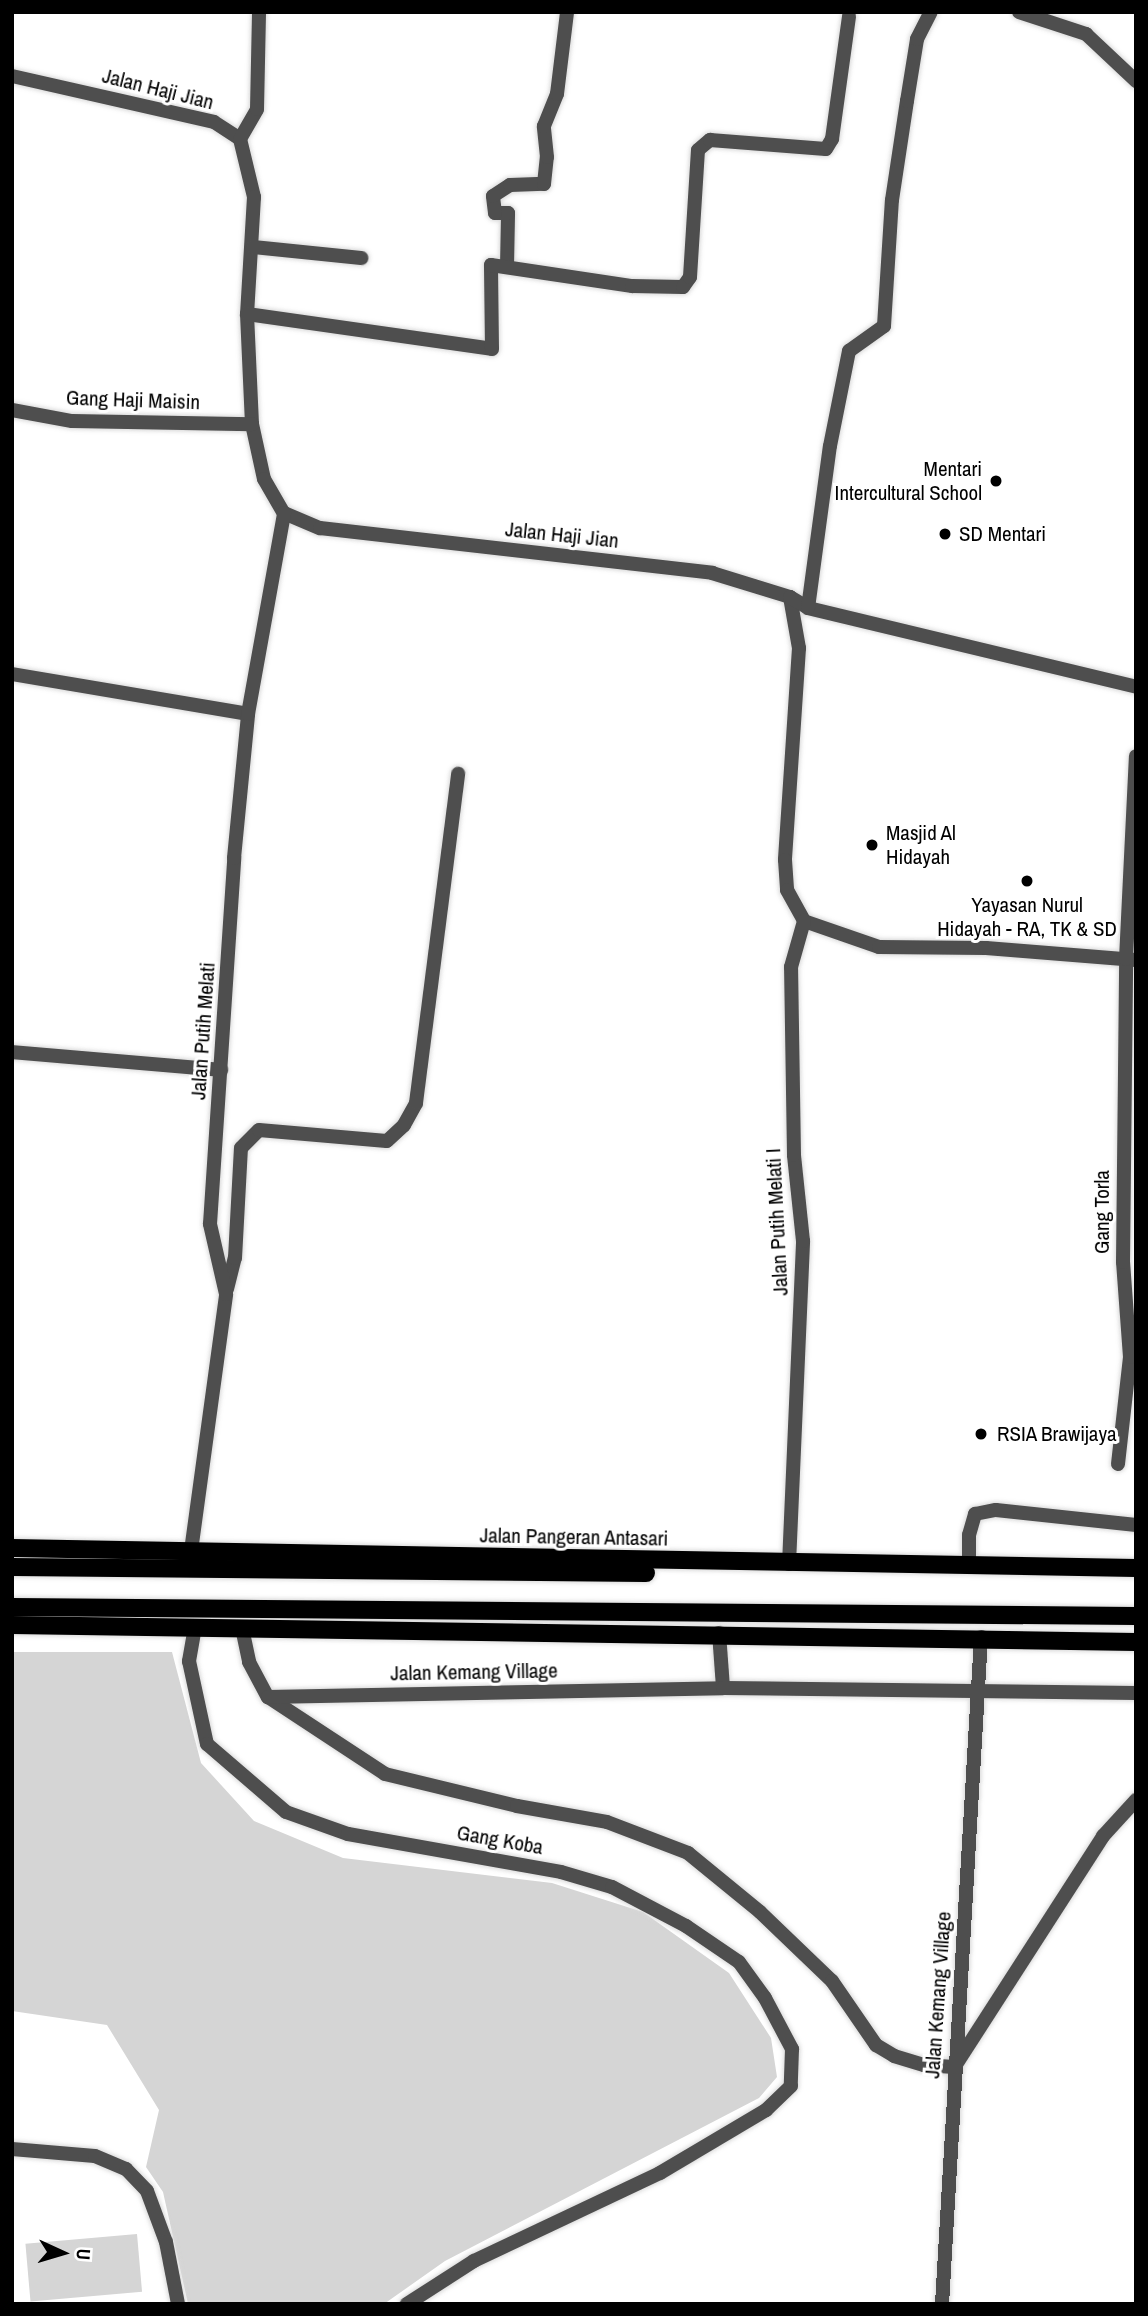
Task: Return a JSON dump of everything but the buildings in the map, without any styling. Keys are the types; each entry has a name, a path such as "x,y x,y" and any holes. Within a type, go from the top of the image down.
{"main road":[{"name":"Jalan Pangeran Antasari","path":"12,1548 789,1564 1136,1568"},
{"path":"12,1567 1136,1580"},
{"path":"12,1607 1136,1616"},
{"path":"12,1625 719,1633 1136,1642"}],"street":[{"path":"259,12 257,109 240,139 254,197 247,314 252,424 264,480 284,513"},
{"path":"507,267 508,213 495,213 493,196 510,185 544,184 547,157 544,126 557,94 567,12"},
{"path":"808,608 842,376 855,343 880,332 886,317 892,200 906,101 917,39 931,12"},
{"path":"1019,12 1086,34 1136,81"},
{"path":"247,314 492,349 491,265 632,286 683,287 690,277 698,150 710,140 826,149 832,139 849,16"},
{"name":"Jalan Haji Jian","path":"12,76 214,122 240,139"},
{"path":"253,247 361,258"},
{"name":"Gang Haji Maisin","path":"12,410 72,421 252,424"},
{"name":"Jalan Haji Jian","path":"284,513 320,527 712,573 790,597 808,608 1136,687"},
{"name":"Jalan Putih Melati","path":"191,1551 226,1294 211,1224 248,713 284,513"},
{"path":"790,597 799,648 785,860 787,890 804,921 878,947 986,948 1131,959"},
{"path":"12,674 248,713"},
{"name":"Gang Torla","path":"1118,1464 1130,1357 1123,1262 1136,756"},
{"path":"226,1294 235,1258 241,1148 259,1130 387,1141 404,1125 416,1104 458,774"},
{"name":"Jalan Putih Melati I","path":"789,1564 803,1241 794,1155 791,967 804,921"},
{"path":"12,1052 221,1070"},
{"path":"969,1566 969,1535 975,1514 996,1510 1136,1525"},
{"name":"Gang Koba","path":"195,1627 189,1661 207,1744 286,1812 348,1834 561,1872 612,1887 686,1926 739,1962 765,1998 792,2049 791,2085 766,2110 660,2173 474,2261 407,2304"},
{"path":"242,1628 249,1662 268,1697 385,1774 517,1806 607,1822 688,1853 760,1912 832,1981 876,2045 901,2059 954,2067 1103,1836 1136,1800"},
{"path":"719,1633 723,1688"},
{"name":"Jalan Kemang Village","path":"942,2304 981,1637"},
{"name":"Jalan Kemang Village","path":"268,1697 723,1688 1136,1693"},
{"path":"12,2149 95,2156 125,2169 147,2191 166,2242 178,2304"}],"shaded area":[{"path":"12,1652 172,1652 201,1763 254,1821 343,1858 552,1883 643,1912 729,1973 771,2038 777,2077 759,2098 445,2261 384,2304 188,2304 163,2192 146,2167 159,2110 107,2025 12,2011"},
{"path":"137,2234 142,2292 30,2302 25,2244"}],"place":[{"name":"Mentari Intercultural School","path":"996,481"},
{"name":"SD Mentari","path":"945,534"},
{"name":"Masjid Al Hidayah","path":"872,845"},
{"name":"Yayasan Nurul Hidayah - RA, TK & SD","path":"1027,881"},
{"name":"RSIA Brawijaya","path":"981,1434"}]}
